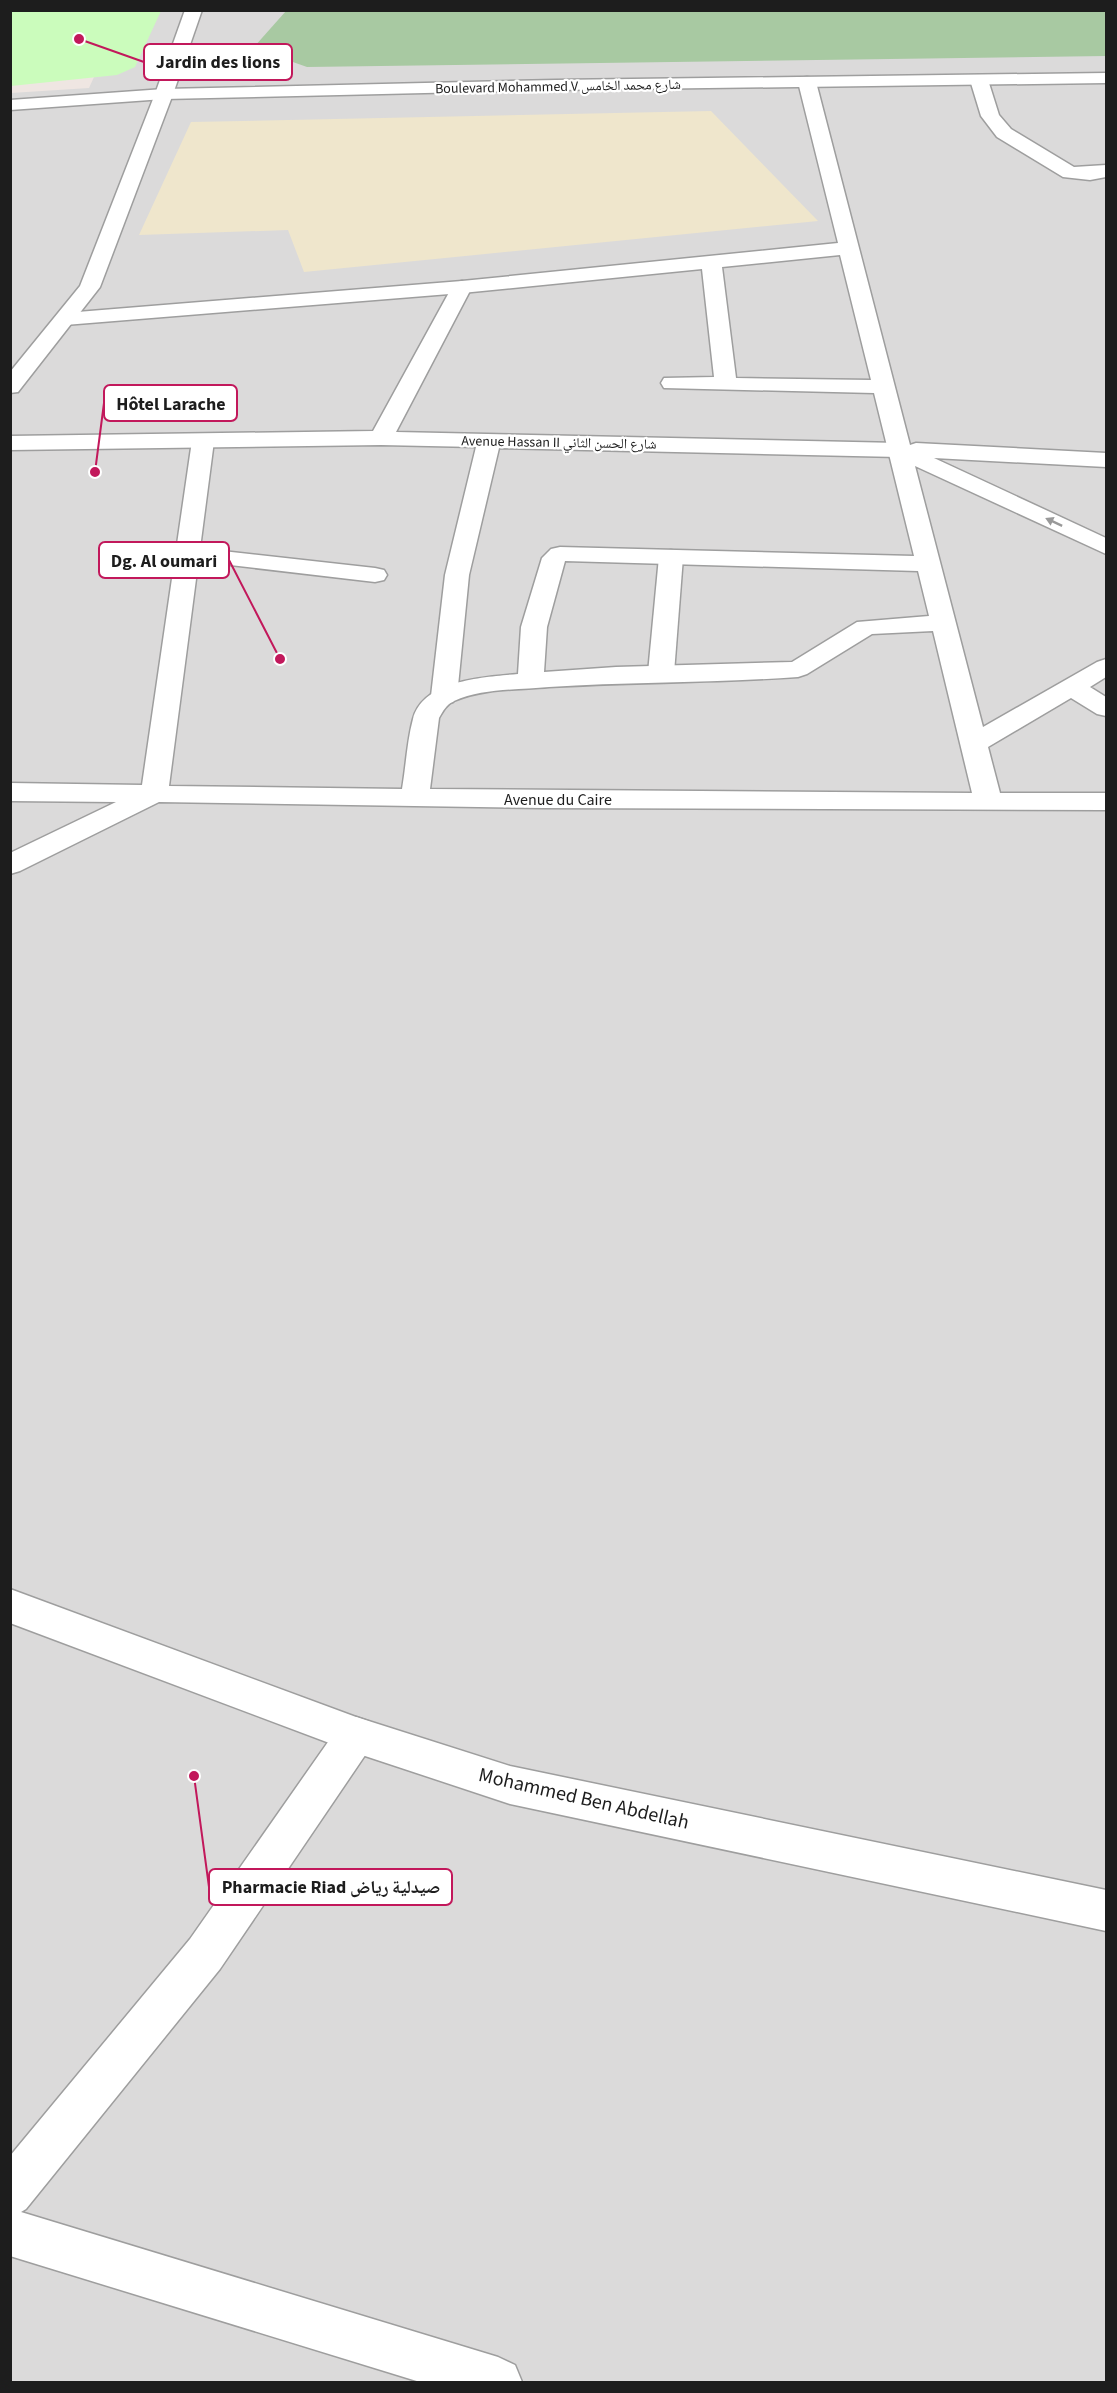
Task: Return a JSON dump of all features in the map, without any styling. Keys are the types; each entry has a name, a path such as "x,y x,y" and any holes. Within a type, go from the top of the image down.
{"street":[{"path":"10,387 90,287 194,10"},
{"name":"Boulevard Mohammed V شارع محمد الخامس","path":"10,105 164,94 1107,78"},
{"path":"979,80 990,116 1004,133 1070,173 1090,174 1107,171"},
{"path":"807,82 988,801"},
{"path":"65,319 462,287 849,248"},
{"path":"711,261 726,384"},
{"path":"381,438 462,287"},
{"path":"672,383 884,387"},
{"name":"Avenue Hassan II شارع الحسن الثاني","path":"10,443 381,438 899,450 1107,460"},
{"path":"444,696 457,575 489,440"},
{"path":"10,865 154,794 203,441"},
{"path":"899,450 1107,547"},
{"path":"187,554 375,575"},
{"path":"530,681 534,627 554,558 560,554 928,564"},
{"path":"661,674 671,557"},
{"path":"415,797 426,718 432,705 444,696 483,685 530,681 798,669 867,627 943,623"},
{"path":"973,744 1107,667"},
{"path":"1071,687 1107,708"},
{"name":"Avenue du Caire","path":"10,792 1107,802"},
{"name":"Mohammed Ben Abdellah","path":"10,1606 356,1735 510,1785 1107,1911"},
{"path":"10,2193 205,1954 356,1735"},
{"path":"10,2232 498,2382"}],"shaded area":[{"path":"124,11 1106,11 1106,2382 11,2382 11,93 89,88"},
{"path":"711,111 818,221 304,272 288,230 139,235 191,122"}],"green space":[{"path":"11,10 161,11 135,67 117,75 11,86"},
{"path":"286,11 1106,11 1106,56 307,67 253,48"}],"place":[{"name":"Jardin des lions","path":"79,39"},
{"name":"Hôtel Larache","path":"95,472"},
{"name":"Dg. Al oumari","path":"280,659"},
{"name":"Pharmacie Riad صيدلية رياض","path":"194,1776"}]}
